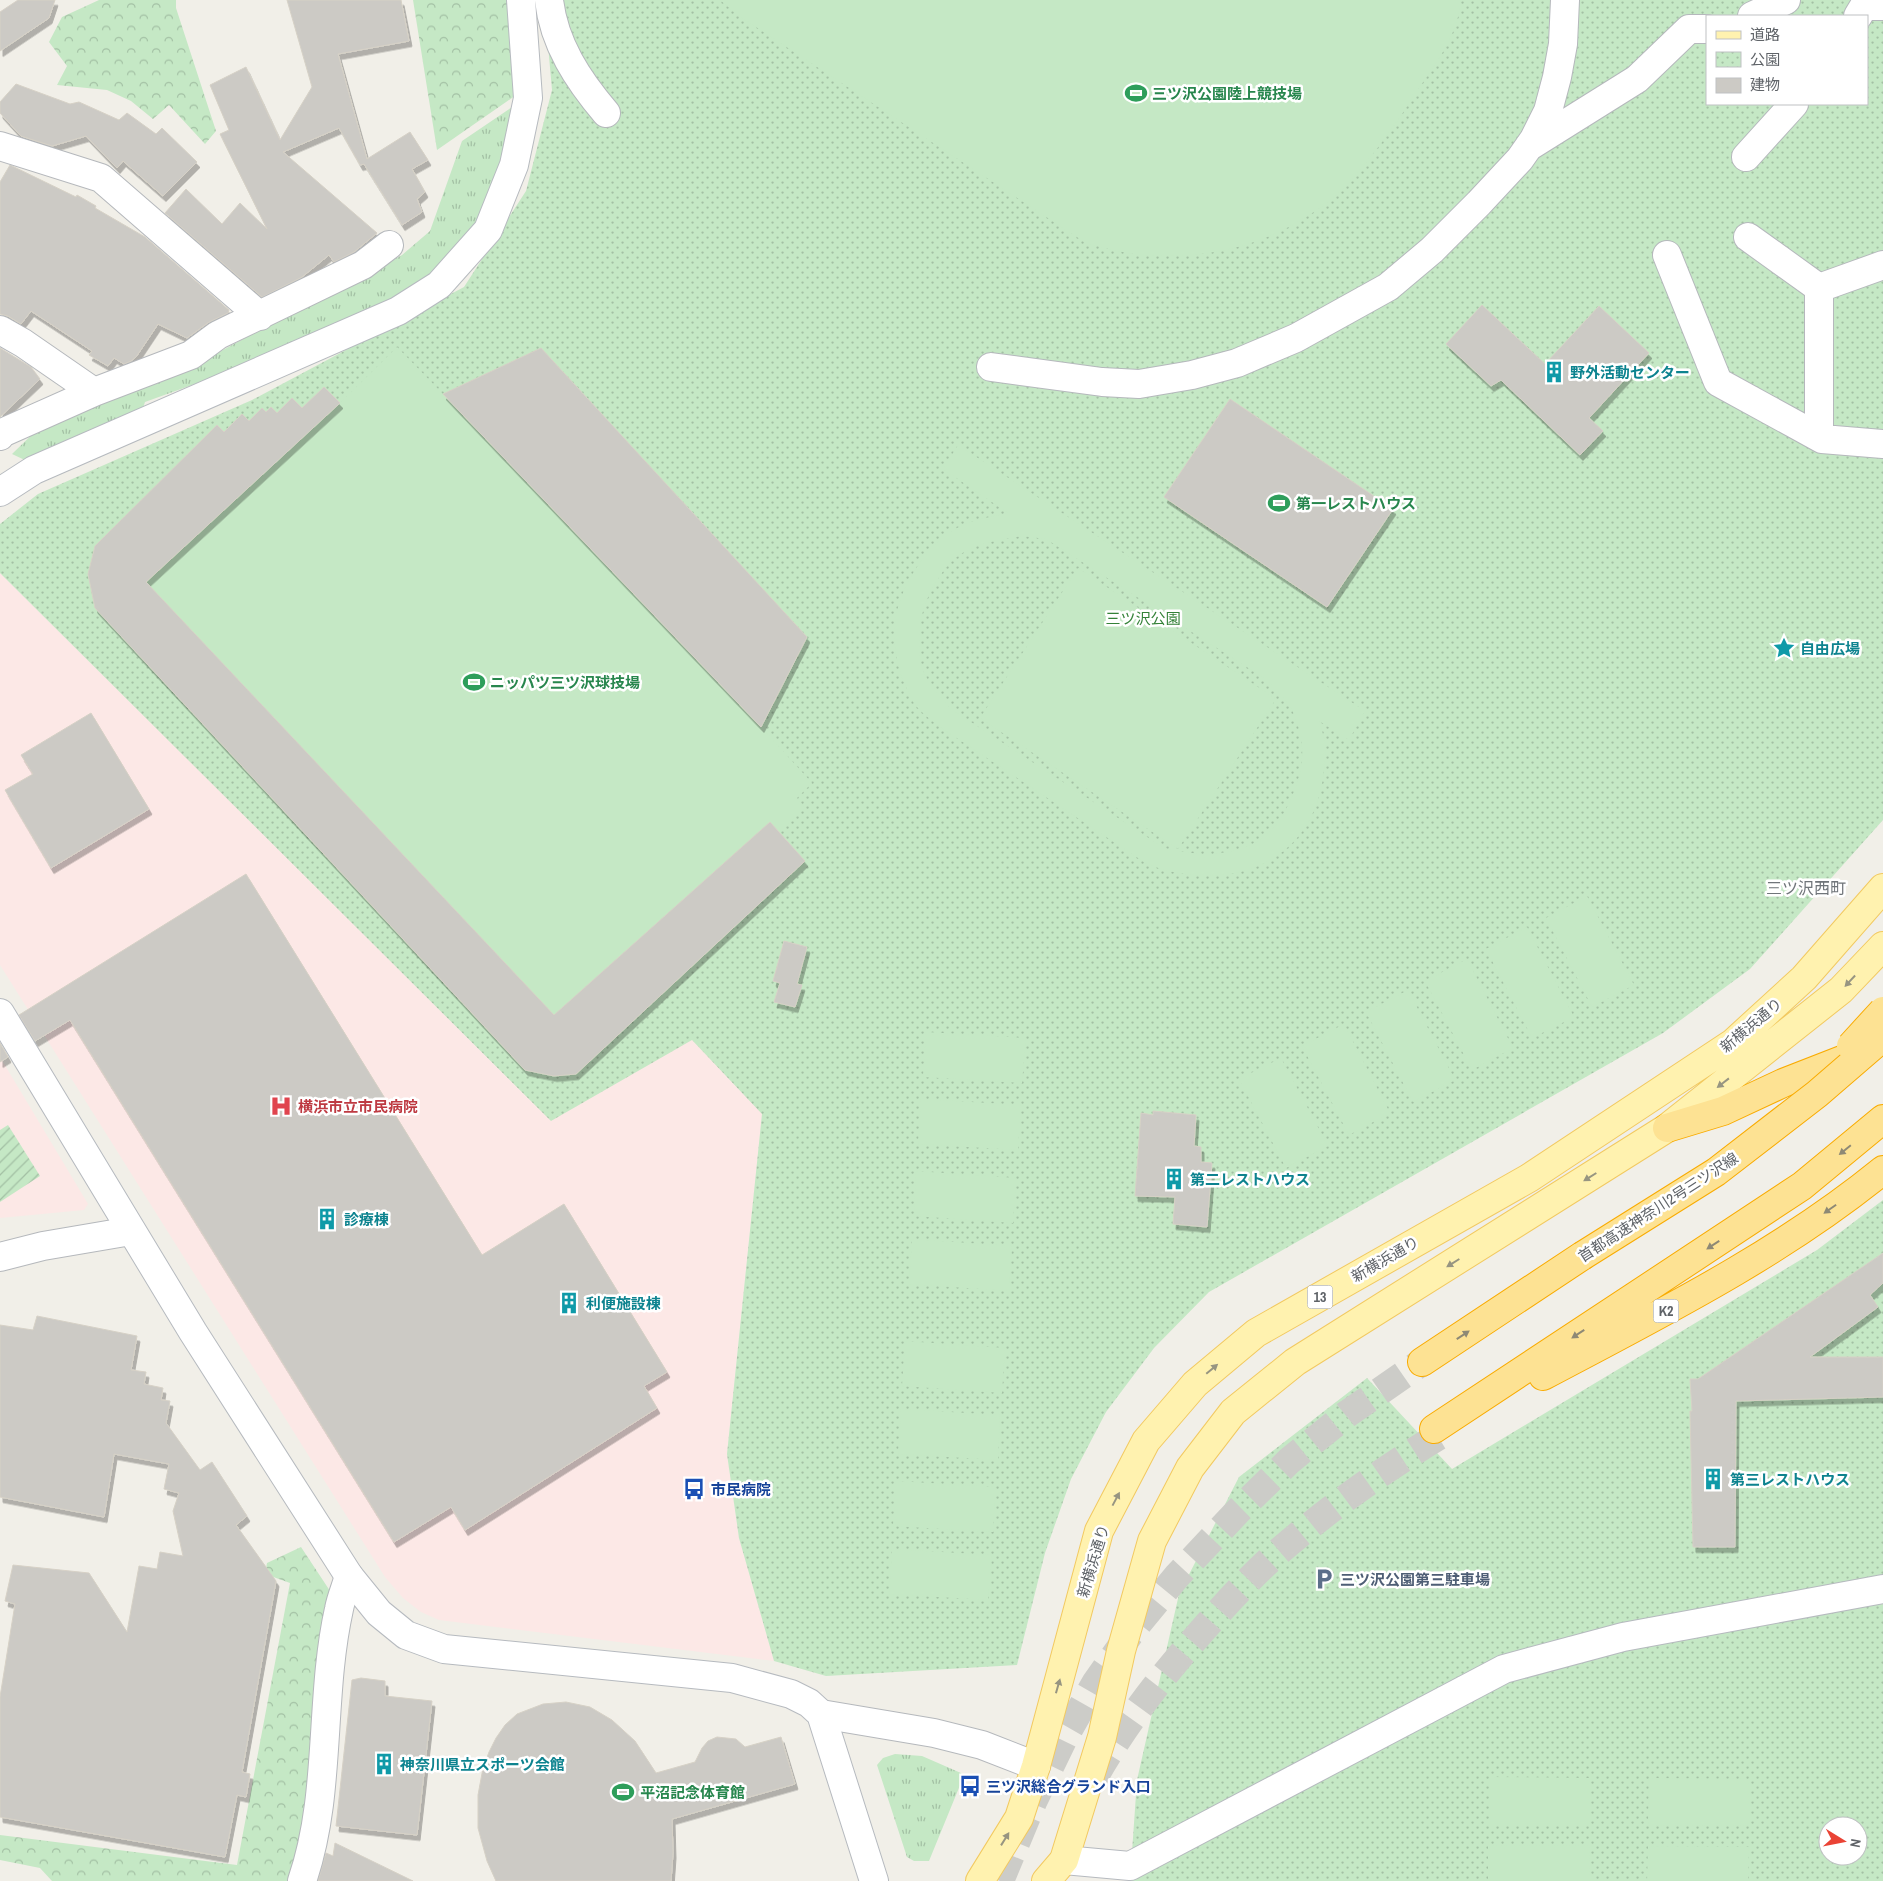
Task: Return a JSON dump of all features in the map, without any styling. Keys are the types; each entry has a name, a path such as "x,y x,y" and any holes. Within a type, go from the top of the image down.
{"highway":[{"path":"1716,1172 1861,1038 1883,1011"},
{"name":"首都高速神奈川2号三ツ沢線","path":"1422,1362 1582,1256 1716,1172 1817,1094 1883,1037"},
{"path":"1666,1128 1723,1111 1783,1083 1857,1053 1883,1045"},
{"name":"K2","path":"1883,1120 1802,1186 1436,1433 1680,1303 1765,1254 1883,1170"}],"main road":[{"name":"新横浜通り","path":"980,1881 1018,1818 1036,1766 1099,1531 1146,1442 1195,1384 1256,1333 1529,1178 1734,1043 1804,978 1883,888"},
{"name":"新横浜通り","path":"1046,1881 1064,1860 1102,1737 1121,1651 1152,1541 1190,1468 1233,1412 1295,1362 1666,1128 1841,990 1883,946"}],"street":[{"path":"0,492 34,470 398,311 439,285 488,230 514,165 528,98 521,0"},
{"path":"549,0 551,17 566,58 591,96 606,112"},
{"path":"992,367 1102,382 1139,384 1192,375 1236,363 1296,338 1388,287 1445,236 1486,195 1520,159 1534,139 1548,112 1557,77 1563,44 1565,0"},
{"path":"1754,15 1786,0"},
{"path":"1859,15 1864,6 1883,6"},
{"path":"1527,148 1637,79 1689,29 1706,29"},
{"path":"1746,157 1793,105"},
{"path":"0,146 101,178 260,316"},
{"path":"1748,237 1819,288"},
{"path":"0,436 2,433 94,392 190,355 218,335 363,264 389,245"},
{"path":"1667,255 1718,382 1822,439 1883,444"},
{"path":"1819,288 1883,265"},
{"path":"1819,288 1819,437"},
{"path":"0,330 23,343 94,392"},
{"path":"0,1013 194,1332 349,1576 379,1613 406,1636 444,1649 732,1678 791,1694 809,1703 821,1714 874,1881"},
{"path":"0,1257 43,1246 131,1230"},
{"path":"302,1881 317,1826 330,1668 339,1609 349,1576"},
{"path":"1064,1860 1130,1866 1504,1669 1623,1637 1883,1589"},
{"path":"821,1714 934,1733 982,1745 1036,1766"}],"shaded area":[{"path":"0,573 551,1120 695,1037 762,1114 727,1454 739,1538 774,1661 439,1620 421,1612 403,1598 385,1577 0,965"},
{"path":"0,1057 88,1204 84,1210 0,1218"}],"green space":[{"path":"99,0 176,0 176,8 216,131 205,144 169,105 153,119 131,101 107,90 57,85 67,66 49,42 62,17"},
{"path":"413,0 517,0 522,91 437,150"},
{"name":"三ツ沢公園","path":"544,0 1883,0 1883,820 1750,969 1663,1033 1209,1292 1154,1348 1106,1412 1071,1479 1045,1553 1017,1665 826,1676 774,1661 739,1538 727,1454 762,1114 692,1040 551,1121 0,573 0,524 38,494 252,400 464,287 526,191 552,90"},
{"name":"三ツ沢公園陸上競技場","path":"720,0 1461,0 1455,27 1436,63 1402,115 1344,188 1301,220 1277,233 1226,250 1173,256 1130,253 1086,243 739,16"},
{"path":"521,101 482,225 432,280 253,363 145,402 140,417 29,462 12,454 47,420 191,367 361,279 402,255 430,231 462,141"},
{"name":"ニッパツ三ツ沢球技場","path":"397,347 443,394 541,348 807,637 761,727 812,783 797,798 805,808 779,832 805,861 576,1074 554,1076 525,1070 95,608 88,574 95,546 217,425 224,432 242,414 249,421 262,408 266,412 271,407 277,413 292,398 302,408 324,387 340,403"},
{"path":"958,445 1365,711 1349,740 1319,721 1325,740 1326,756 1323,778 1315,808 1301,833 1282,852 1259,866 1233,873 1205,876 1176,873 1147,864 937,725 917,707 912,700 900,670 894,634 899,603 910,578 927,554 946,535 969,522 1008,513 943,469","holes":["1022,536 1046,539 1267,680 1288,703 1300,731 1302,744 1301,768 1294,792 1285,811 1273,828 1262,838 1250,845 1217,854 1197,854 1164,848 951,709 931,685 920,662 920,629 926,602 945,568 969,549 986,543"]},
{"path":"1078,568 1276,699 1178,849 980,718"},
{"path":"1587,896 1634,985 1592,1007 1546,918"},
{"path":"1527,927 1574,1017 1532,1038 1486,949"},
{"path":"1467,959 1513,1048 1472,1070 1425,981"},
{"path":"1408,990 1455,1080 1413,1102 1366,1012"},
{"path":"1344,1024 1390,1113 1349,1135 1302,1046"},
{"path":"926,1032 1026,1038 1022,1083 923,1077"},
{"path":"1281,1058 1328,1146 1286,1168 1239,1079"},
{"path":"921,1099 1021,1105 1018,1150 918,1144"},
{"path":"8,1125 40,1176 0,1202 0,1130"},
{"path":"916,1171 1016,1178 1013,1223 914,1216"},
{"path":"1883,1200 1883,1881 1130,1881 1137,1780 1179,1594 1239,1477 1367,1378 1452,1469 1817,1250"},
{"path":"912,1239 1012,1246 1009,1291 909,1284"},
{"path":"905,1341 1005,1348 1002,1393 902,1386"},
{"path":"901,1409 1000,1415 998,1460 898,1454"},
{"path":"896,1481 996,1487 993,1532 893,1526"},
{"path":"301,1547 334,1597 296,1881 52,1881 40,1868 0,1860 0,1835 237,1865 290,1583 265,1574 267,1563"},
{"path":"892,1549 992,1555 988,1600 889,1594"},
{"path":"895,1754 922,1756 961,1773 963,1778 929,1861 914,1861 907,1857 877,1765 883,1758"},
{"path":"1489,1777 1590,1778 1590,1824 1489,1824"},
{"path":"1649,1778 1749,1779 1749,1826 1648,1825"},
{"path":"1488,1845 1590,1846 1589,1881 1488,1881"},
{"path":"1648,1846 1749,1847 1748,1881 1647,1881"}],"building":[{"path":"18,0 55,0 49,18 0,51 0,12"},
{"path":"287,0 401,0 409,41 338,54 367,159 410,132 428,160 412,169 425,192 417,199 422,212 402,225 364,164 360,165 339,128 283,152 377,233 354,252 334,262 329,255 302,277 262,297 165,213 186,189 222,224 240,203 267,229 220,134 229,130 210,85 246,67 280,140 312,87"},
{"path":"16,84 70,104 79,102 119,120 127,113 156,134 162,128 197,162 163,196 123,161 117,168 86,136 52,146 21,136 0,113 0,102"},
{"path":"10,165 76,197 77,195 96,206 95,208 145,237 229,310 228,313 209,322 187,338 158,324 136,357 124,364 114,358 108,366 89,355 92,351 31,311 21,324 8,316 0,314 0,182"},
{"name":"野外活動センター","path":"1482,305 1545,364 1599,306 1649,353 1589,418 1603,431 1580,455 1501,380 1491,386 1446,344"},
{"path":"0,348 31,367 40,379 0,417"},
{"path":"541,348 807,637 761,727 443,394"},
{"path":"324,387 340,403 146,582 554,1015 770,822 805,861 576,1074 554,1076 525,1070 95,608 88,574 95,546 217,425 224,432 242,414 249,421 262,408 266,412 271,407 277,413 292,398 302,408"},
{"name":"第一レストハウス","path":"1230,399 1393,509 1327,607 1164,497"},
{"path":"91,713 149,809 51,868 5,790 33,774 21,755"},
{"name":"診療棟","path":"246,874 482,1255 564,1204 667,1372 644,1386 657,1408 465,1530 451,1507 394,1542 70,1020 35,1041 19,1015"},
{"path":"784,941 807,947 797,984 802,985 795,1007 774,1002 780,983 773,981"},
{"path":"0,1043 8,1057 0,1062"},
{"name":"第二レストハウス","path":"1153,1111 1196,1115 1194,1146 1201,1147 1201,1162 1212,1163 1207,1227 1173,1224 1175,1197 1135,1196 1141,1113 1153,1115"},
{"path":"1883,1253 1883,1283 1870,1295 1878,1307 1810,1357 1883,1357 1883,1397 1736,1401 1735,1547 1693,1547 1690,1379 1698,1379"},
{"path":"37,1316 137,1336 131,1370 146,1372 144,1384 163,1388 161,1400 170,1401 166,1423 200,1470 212,1462 247,1516 236,1525 276,1581 242,1772 250,1774 246,1797 237,1795 225,1857 0,1817 0,1697 15,1604 5,1601 13,1565 89,1573 127,1632 139,1566 157,1569 160,1552 183,1556 173,1511 179,1493 164,1489 169,1464 114,1454 104,1517 0,1497 0,1325 33,1330"},
{"name":"神奈川県立スポーツ会館","path":"361,1678 385,1681 385,1696 432,1701 417,1835 336,1826 352,1680"},
{"name":"平沼記念体育館","path":"566,1702 590,1707 612,1720 635,1741 656,1773 695,1762 708,1741 717,1737 736,1739 745,1747 781,1737 795,1784 672,1819 673,1853 671,1881 496,1881 487,1861 478,1828 478,1795 483,1768 489,1752 505,1725 517,1714 543,1704"},
{"path":"335,1843 413,1881 318,1881 326,1853 333,1856"}],"tunnel":[{"path":"1000,1881 1033,1802 1064,1738 1096,1682 1132,1631 1177,1576 1238,1511 1289,1461 1347,1414 1422,1362"},
{"path":"1094,1778 1116,1741 1153,1689 1180,1656 1255,1574 1295,1538 1335,1507 1375,1477 1439,1436"}],"place":[{"name":"三ツ沢公園陸上競技場","path":"1136,93"},
{"name":"野外活動センター","path":"1554,372"},
{"name":"第一レストハウス","path":"1279,503"},
{"name":"自由広場","path":"1784,648"},
{"name":"ニッパツ三ツ沢球技場","path":"474,682"},
{"name":"横浜市立市民病院","path":"281,1106"},
{"name":"第二レストハウス","path":"1174,1179"},
{"name":"診療棟","path":"327,1219"},
{"name":"利便施設棟","path":"569,1303"},
{"name":"第三レストハウス","path":"1713,1479"},
{"name":"市民病院","path":"694,1489"},
{"name":"三ツ沢公園第三駐車場","path":"1324,1579"},
{"name":"神奈川県立スポーツ会館","path":"384,1764"},
{"name":"三ツ沢総合グランド入口","path":"970,1786"},
{"name":"平沼記念体育館","path":"623,1792"}],"district":[{"name":"三ツ沢西町","path":"1806,888"}]}
